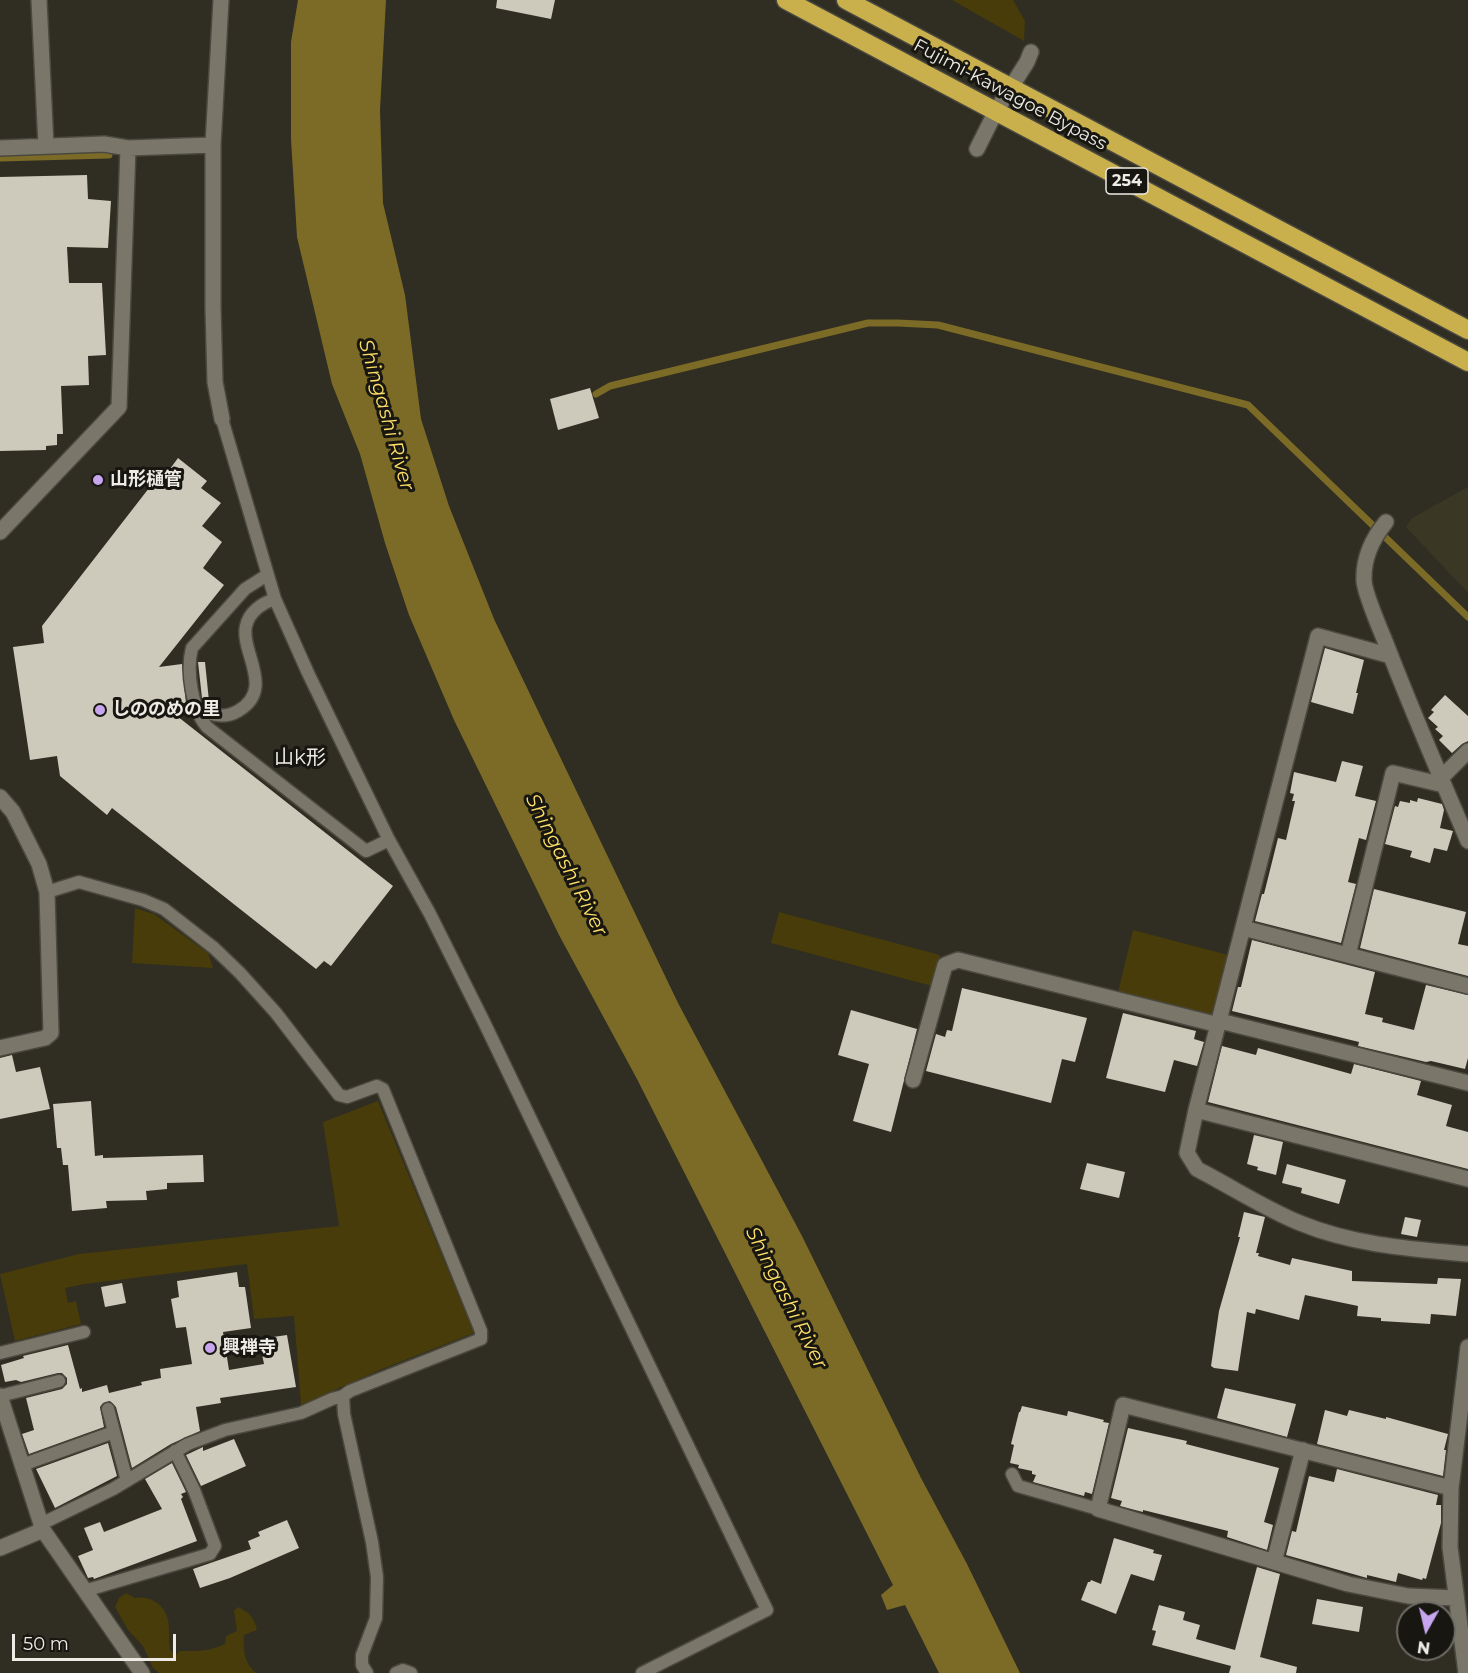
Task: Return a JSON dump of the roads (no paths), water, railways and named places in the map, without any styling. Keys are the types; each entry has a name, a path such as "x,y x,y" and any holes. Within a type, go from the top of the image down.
{"highway":[{"name":"Fujimi-Kawagoe Bypass","path":"786,0 1468,362"},
{"name":"Fujimi-Kawagoe Bypass","path":"846,0 1468,330"}],"street":[{"path":"39,0 46,146"},
{"path":"221,0 213,145 213,359 222,418"},
{"path":"977,149 996,111 1031,52"},
{"path":"0,148 104,144 128,148 213,145"},
{"path":"0,532 119,407 129,182 128,148"},
{"path":"1386,522 1375,535 1366,559 1364,582 1391,656 1468,841"},
{"path":"1391,656 1318,636 1196,1110 1188,1153 1197,1169 1299,1223 1332,1234 1387,1246 1468,1254"},
{"path":"1442,782 1468,751"},
{"path":"1348,955 1393,773 1442,782"},
{"path":"0,797 14,812 39,864 47,892 51,1033 45,1038 0,1048"},
{"path":"1244,928 1468,986"},
{"path":"913,1080 945,965 958,960 1468,1083"},
{"path":"1196,1110 1468,1179"},
{"path":"1466,1673 1456,1598 1460,1570 1450,1547 1451,1488 1468,1347"},
{"path":"1,1402 42,1527 142,1673"},
{"path":"1451,1488 1123,1405 1098,1509 1348,1584 1408,1596 1456,1598"},
{"path":"1274,1562 1303,1450"},
{"path":"0,1548 42,1527"}],"lane":[{"path":"222,418 275,599 317,692 389,840 430,914 483,1020 766,1610 642,1673"},
{"path":"267,575 245,589 192,648 189,658 194,706 199,718 207,727 366,851 389,840"},
{"path":"194,706 207,713 220,716 232,715 249,703 256,680 255,666 246,641 245,628 254,611 262,604 275,599"},
{"path":"42,1527 127,1481 175,1451 225,1430 301,1413 481,1338 482,1331 383,1089 377,1086 347,1097 339,1095 276,1013 240,973 214,948 164,909 143,900 79,882 47,892"},
{"path":"0,1353 84,1332"},
{"path":"1,1402 59,1381"},
{"path":"343,1396 344,1414 372,1542 377,1577 376,1618 362,1655 362,1665 367,1673"},
{"path":"108,1409 127,1481"},
{"path":"22,1465 114,1432"},
{"path":"84,1591 210,1554 215,1546 194,1490 175,1451"},
{"path":"1012,1474 1018,1486 1098,1509"},
{"path":"396,1673 403,1670 411,1673"}],"water":[{"name":"Shingashi River","path":"298,0 386,0 380,110 383,203 405,295 421,419 449,506 494,619 678,1003 802,1236 1020,1673 939,1673 905,1605 887,1610 881,1595 893,1585 637,1079 559,935 454,720 409,615 385,543 360,454 332,384 297,237 291,139 291,42"}],"waterway":[{"path":"0,158 109,155"},
{"path":"596,394 610,386 868,323 938,325 1248,405 1468,617"}],"place":[{"name":"山形樋管","path":"98,480"},
{"name":"しののめの里","path":"100,710"},
{"name":"興禅寺","path":"210,1348"}],"district":[{"name":"山k形","path":"300,758"}]}
